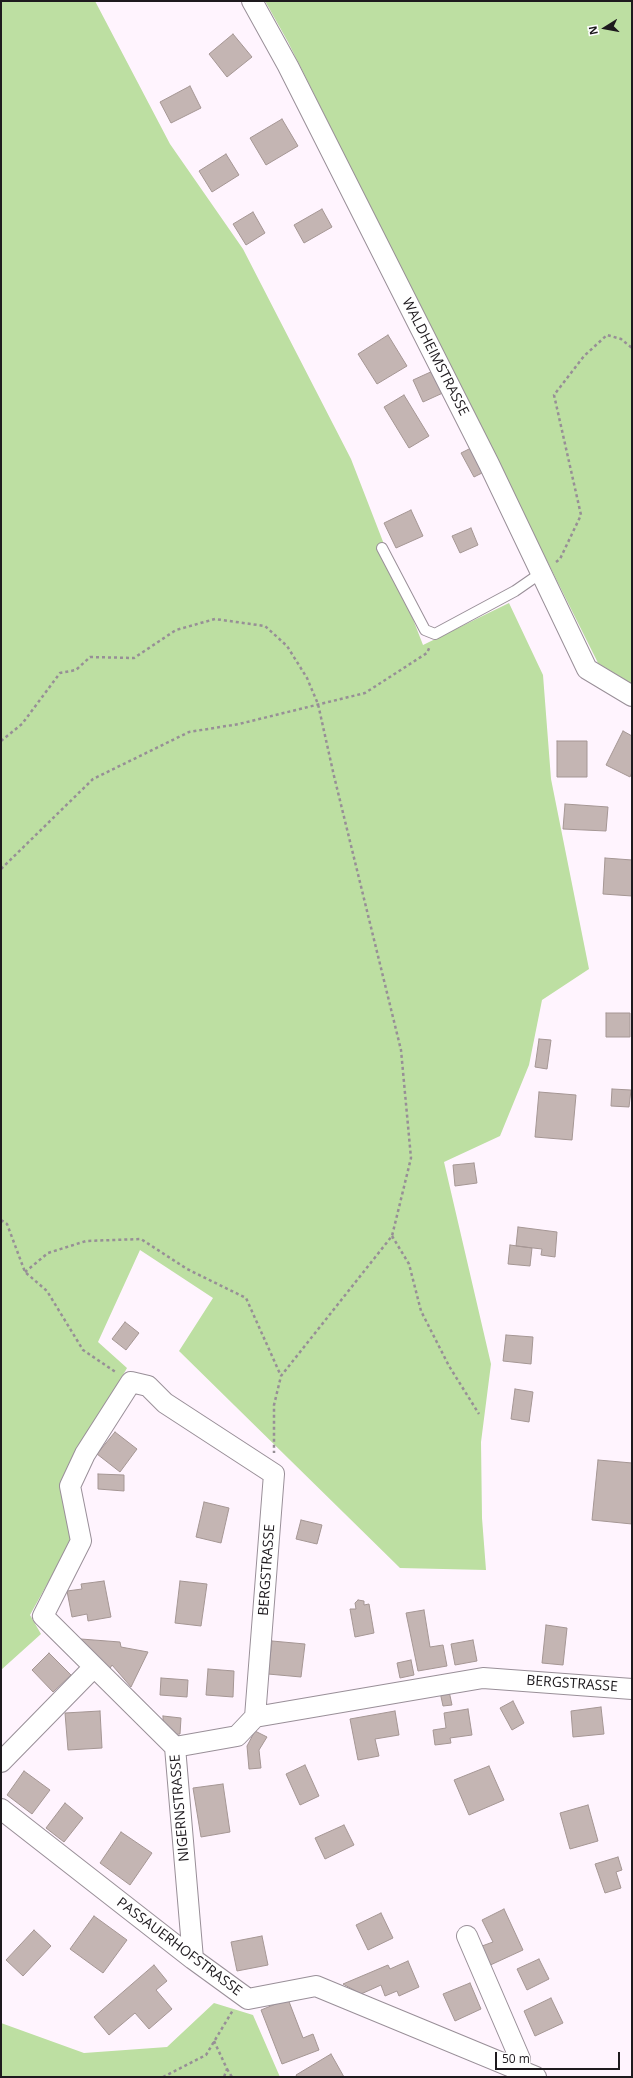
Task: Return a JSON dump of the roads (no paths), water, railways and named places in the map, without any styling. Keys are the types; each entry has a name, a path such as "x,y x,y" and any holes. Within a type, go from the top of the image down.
{"street":[{"name":"WALDHEIMSTRASSE","path":"252,1 282,54 464,414 587,669 632,696"},
{"name":"BERGSTRASSE","path":"43,1616 81,1541 70,1486 85,1454 131,1382 148,1386 165,1403 274,1474 256,1717 483,1678 632,1689"},
{"name":"NIGERNSTRASSE","path":"43,1616 175,1747 193,1959"},
{"path":"1,1762 94,1667"},
{"path":"175,1747 237,1736 256,1717"},
{"name":"PASSAUERHOFSTRASSE","path":"1,1809 193,1959 248,1999 316,1986 536,2077"},
{"path":"467,1936 520,2059 517,2068"}],"lane":[{"path":"382,548 424,630 435,634 515,591 541,573"}]}
